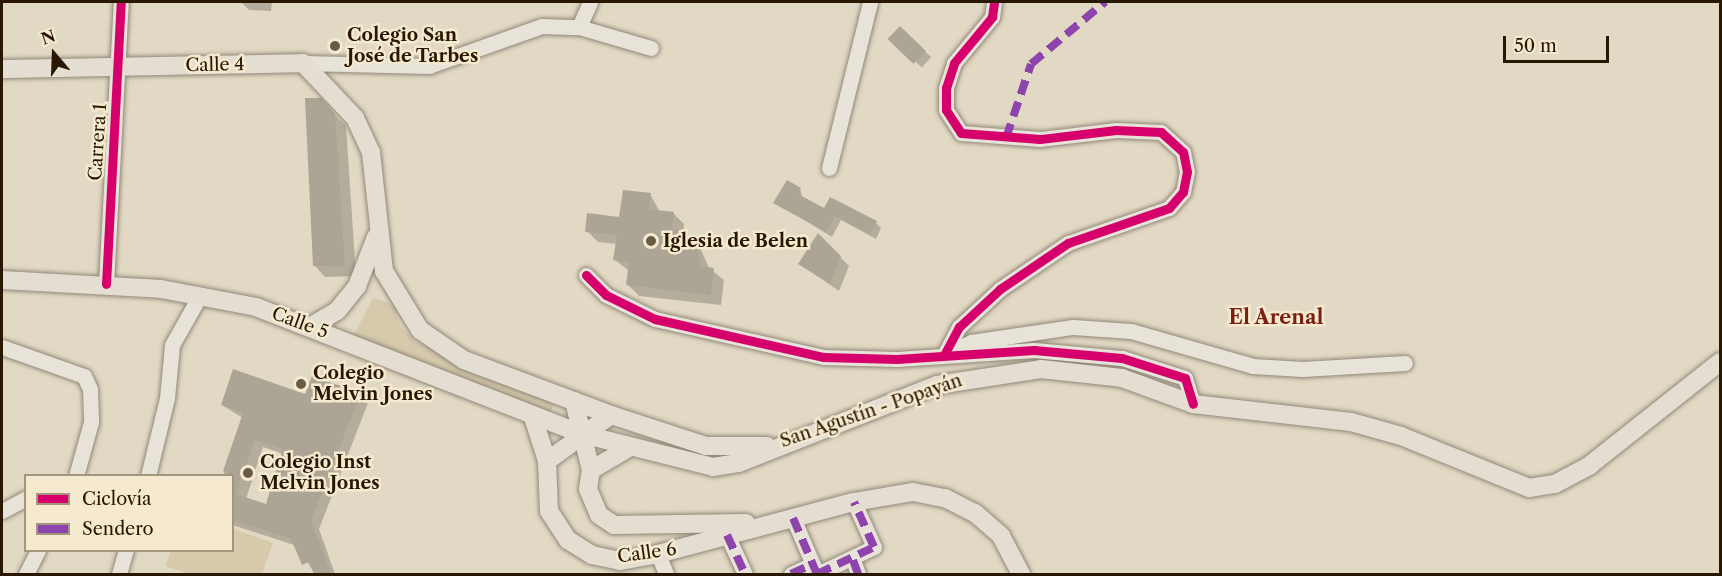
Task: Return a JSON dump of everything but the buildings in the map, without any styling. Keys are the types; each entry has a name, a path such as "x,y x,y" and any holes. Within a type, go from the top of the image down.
{"main road":[{"name":"Calle 4","path":"2,69 303,63"},
{"path":"303,63 332,88 367,143 379,189 378,226 384,270 420,330 464,360 611,415 706,446 771,446"},
{"path":"311,326 337,311 357,286 378,226"},
{"name":"Calle 5","path":"2,280 106,284 256,307 311,326 533,417 582,434"},
{"name":"San Agustín - Popayán","path":"582,434 713,467 738,463 771,446 975,375 1041,369 1089,372 1122,378 1193,405 1351,422 1401,436 1529,488 1555,484 1590,465 1720,362"},
{"name":"Calle 6","path":"574,401 591,470 591,504 614,525 785,520"},
{"path":"547,461 611,415"},
{"name":"Calle 6","path":"533,417 547,461 549,511 568,540 592,555 620,561 658,554 854,502 913,492 945,498 975,513 1001,536 1021,574"},
{"path":"591,470 630,447"}],"street":[{"name":"Carrera 1","path":"106,284 120,67 121,2"},
{"path":"591,2 579,27 651,48"},
{"path":"829,168 870,2"},
{"path":"944,355 959,327 1000,289 1068,243 1169,208 1183,192 1187,172 1183,152 1161,132 1116,130 1040,139 961,134 946,110 946,88 954,63 992,17 994,2"},
{"name":"Calle 4","path":"303,63 429,66 542,26 579,27"},
{"path":"586,275 606,295 655,319 824,357 944,355 1034,350 1122,358 1185,378 1193,405"},
{"path":"148,474 167,398 172,345 199,297"},
{"path":"944,355 971,342 1073,327 1131,331 1253,366 1405,363"},
{"path":"2,347 84,376 90,389 91,422 77,474"},
{"path":"2,511 24,499"},
{"path":"791,574 815,571 853,560 874,547 854,502"},
{"path":"785,520 815,571"},
{"path":"728,536 745,574"},
{"path":"26,574 38,552"},
{"path":"119,574 125,552"},
{"path":"658,554 666,574"},
{"path":"853,560 858,574"}],"shaded area":[{"path":"373,298 394,305 400,325 416,342 554,404 548,418 353,337"},
{"path":"234,529 273,543 262,574 189,574 165,566 171,552 234,552"}],"marked path":[{"path":"1006,138 1031,64 1105,2"},
{"path":"817,574 874,547 854,502"},
{"path":"793,518 817,574"},
{"path":"727,535 745,574"},
{"path":"853,560 858,574"},
{"path":"791,574 812,564"}],"cycle path":[{"path":"106,284 121,2"},
{"path":"944,355 959,327 1000,289 1068,243 1169,208 1183,192 1187,172 1183,152 1161,132 1116,130 1040,139 961,133 946,110 946,88 954,63 992,17 994,2"},
{"path":"586,275 606,295 655,319 824,357 897,359 1034,350 1122,358 1185,378 1193,404"}],"place":[{"name":"Colegio San José de Tarbes","path":"335,46"},
{"name":"Iglesia de Belen","path":"651,241"},
{"name":"Colegio Melvin Jones","path":"301,384"},
{"name":"Colegio Inst Melvin Jones","path":"248,473"}],"district":[{"name":"El Arenal","path":"1276,317"}]}
